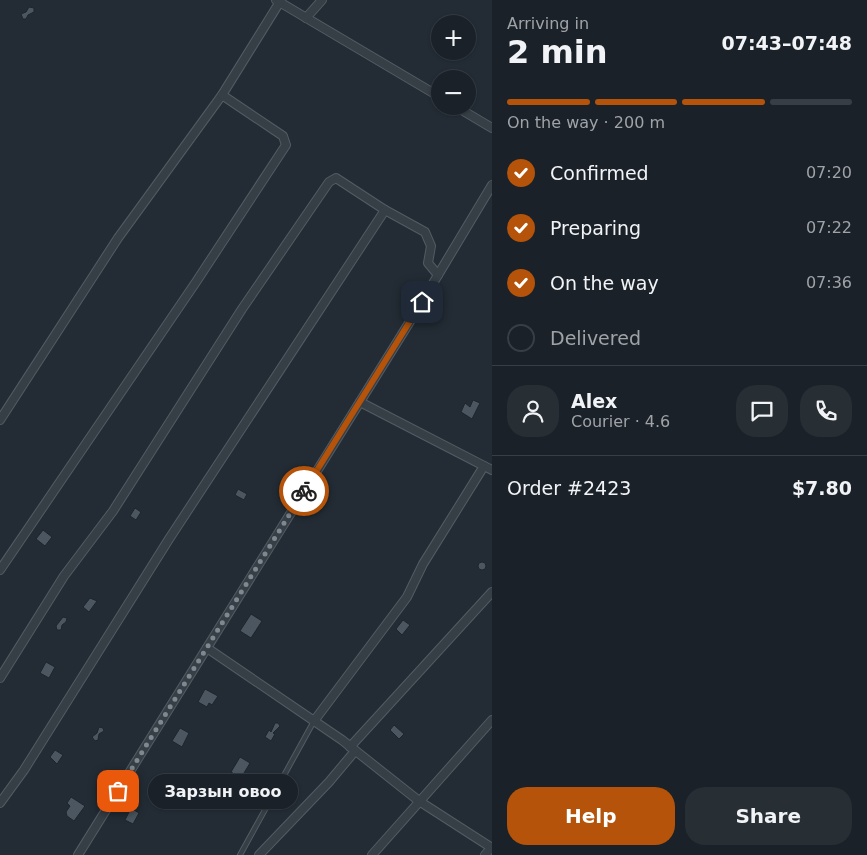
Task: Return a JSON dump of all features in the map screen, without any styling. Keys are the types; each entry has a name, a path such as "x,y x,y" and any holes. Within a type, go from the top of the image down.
{"street":[{"path":"306,18 322,0"},
{"path":"0,420 118,238 222,95 279,1 431,92"},
{"path":"0,570 196,282 286,145 282,136 222,95"},
{"path":"470,115 492,128"},
{"path":"0,678 64,576 113,511 242,309 329,182 336,178 385,210 425,232 431,246 428,263 438,275"},
{"path":"78,855 360,402 492,185"},
{"path":"0,803 24,770 169,539 385,210"},
{"path":"360,402 492,470"},
{"path":"314,721 407,597 423,564 484,466"},
{"path":"259,855 322,789 353,749 492,592"},
{"path":"207,648 353,749 419,801 492,847 485,855"},
{"path":"372,855 492,720"}],"lane":[{"path":"240,855 314,721"}],"building":[{"path":"29,7 34,8 34,12 28,15 26,19 23,19 21,14 26,12"},
{"path":"473,400 480,403 472,419 461,412 465,403 470,407"},
{"path":"238,489 247,494 244,500 235,495"},
{"path":"135,508 141,512 136,520 130,516"},
{"path":"43,530 52,537 45,546 36,539"},
{"path":"482,562 486,566 482,570 478,566"},
{"path":"90,598 97,601 89,612 83,607"},
{"path":"251,614 262,621 251,638 240,631"},
{"path":"63,617 67,618 66,622 62,625 61,630 57,630 56,626"},
{"path":"403,620 410,625 402,635 396,629"},
{"path":"46,662 55,667 49,678 40,673"},
{"path":"205,689 218,696 212,705 209,703 207,707 198,702"},
{"path":"275,723 278,723 280,726 273,733 275,734 271,741 265,737 269,730 271,732"},
{"path":"394,725 404,734 399,739 390,730"},
{"path":"99,727 103,728 104,731 99,734 98,740 95,741 92,737 97,733"},
{"path":"180,728 189,733 182,747 172,741"},
{"path":"55,750 63,755 57,764 50,757"},
{"path":"240,757 250,763 241,778 231,772"},
{"path":"71,797 85,806 74,821 67,816 66,812 70,806 67,803"},
{"path":"131,808 139,813 133,824 125,820"}],"way so far":[{"path":"118,791 304,491"}],"place":[{"name":"Зарзын овоо","path":"118,791"}],"route":[{"path":"304,491 422,302"}]}
